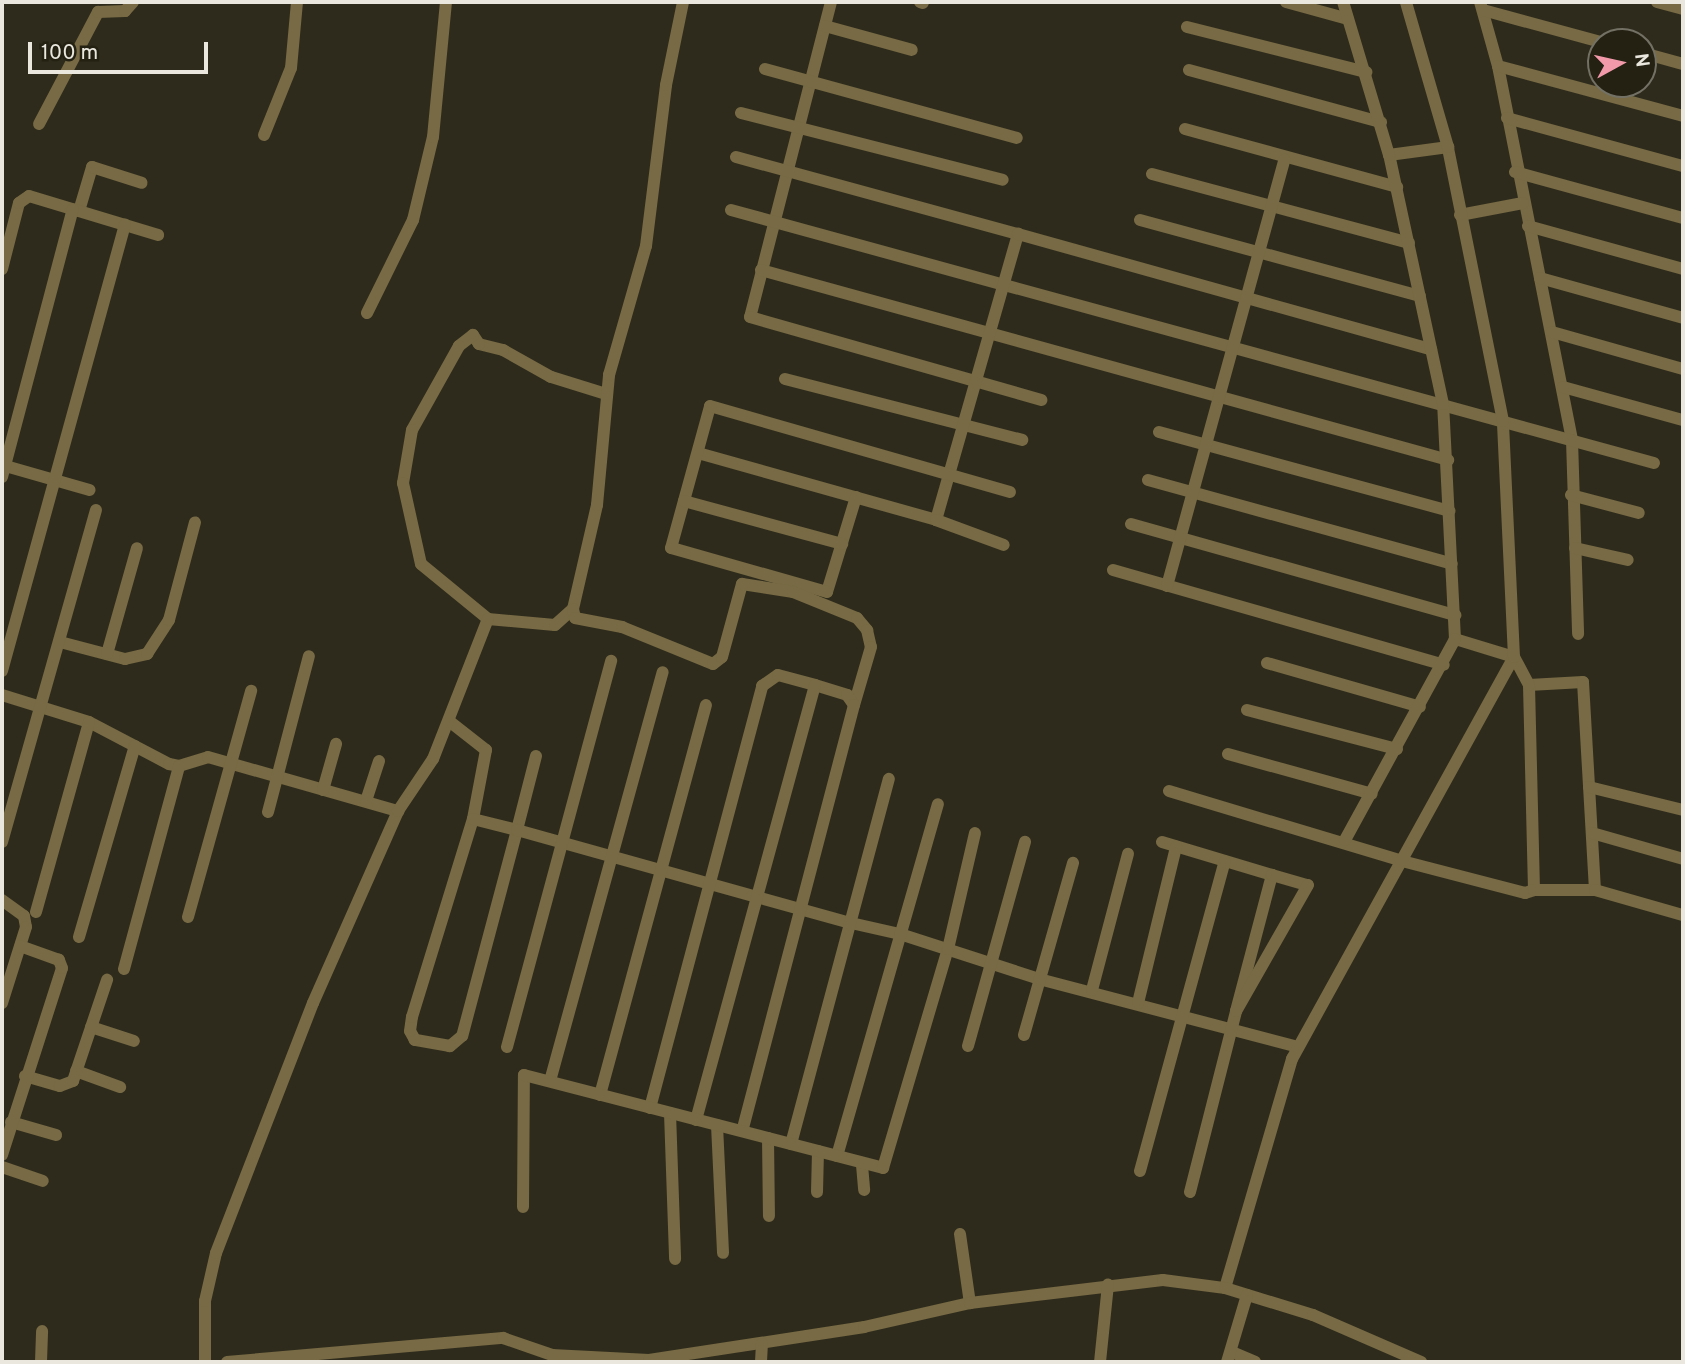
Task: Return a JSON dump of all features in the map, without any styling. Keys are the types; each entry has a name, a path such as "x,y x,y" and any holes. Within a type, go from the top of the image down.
{"street":[{"path":"39,124 98,12 125,11 133,2"},
{"path":"264,135 291,68 298,2"},
{"path":"367,313 413,220 433,137 446,2"},
{"path":"684,2 666,85 646,246 606,394 597,505 573,609 575,618 622,627 713,664 722,657 742,584 793,593 857,618 867,630 871,647 854,705 804,910 742,1131"},
{"path":"831,2 800,127 749,310 752,319 1041,400"},
{"path":"1286,2 1348,19"},
{"path":"1343,2 1390,155 1443,404 1455,615 1455,639 1444,665 1345,840"},
{"path":"1406,2 1448,147 1503,421 1514,657 1529,685 1534,890"},
{"path":"1662,2 1683,9"},
{"path":"1481,6 1587,38"},
{"path":"1481,6 1498,66 1515,172 1552,332 1572,440 1571,495 1578,634"},
{"path":"825,26 912,50"},
{"path":"1187,27 1366,72"},
{"path":"1657,57 1683,64"},
{"path":"1498,66 1683,116"},
{"path":"765,69 812,79 1017,138"},
{"path":"1189,70 1381,122"},
{"path":"741,113 1003,180"},
{"path":"1507,118 1683,166"},
{"path":"1185,129 1284,160 1397,187"},
{"path":"1390,155 1448,147"},
{"path":"736,157 786,174 1018,234 1431,349"},
{"path":"1167,586 1269,206 1284,160"},
{"path":"90,489 3,469 76,210 92,167 142,183"},
{"path":"1515,172 1683,218"},
{"path":"1152,174 1409,243"},
{"path":"2,269 22,199 32,196 158,235"},
{"path":"1460,215 1523,203"},
{"path":"731,210 1654,463"},
{"path":"1140,220 1420,296"},
{"path":"2,671 125,225"},
{"path":"1528,226 1683,269"},
{"path":"936,520 966,424 1018,234"},
{"path":"761,270 1448,460"},
{"path":"1540,278 1683,318"},
{"path":"1552,332 1683,369"},
{"path":"573,609 555,625 488,619 421,564 403,483 412,430 459,346 473,335 479,344 503,350 551,377 606,394"},
{"path":"785,379 1022,440"},
{"path":"1563,387 1683,420"},
{"path":"856,497 827,592 671,548 710,406 951,471 1010,492"},
{"path":"1159,432 1449,511"},
{"path":"698,453 936,520 1004,545"},
{"path":"1148,480 1452,564"},
{"path":"1571,495 1639,513"},
{"path":"684,501 842,544"},
{"path":"2,842 96,510"},
{"path":"60,642 107,654 140,657 160,638 195,522"},
{"path":"1130,524 1455,615"},
{"path":"107,654 136,548"},
{"path":"1575,548 1628,560"},
{"path":"1113,570 1444,665"},
{"path":"205,1362 205,1301 216,1253 313,1003 398,811 433,759 488,619"},
{"path":"1455,639 1514,657"},
{"path":"268,812 309,656"},
{"path":"1226,1287 1298,1047 1514,657"},
{"path":"507,1047 611,661"},
{"path":"1267,663 1420,707"},
{"path":"550,1082 663,672"},
{"path":"650,1108 713,884 762,685 778,675 847,695 854,705"},
{"path":"1529,685 1583,682 1595,890"},
{"path":"696,1119 760,898 815,685"},
{"path":"188,917 251,691"},
{"path":"2,695 89,722 179,766 208,757 276,779 398,811"},
{"path":"600,1094 706,705"},
{"path":"1247,710 1398,749"},
{"path":"449,721 486,750 472,819 412,1017 411,1036 419,1041 450,1046 462,1036 536,756"},
{"path":"36,912 89,722"},
{"path":"323,790 336,744"},
{"path":"79,937 135,746"},
{"path":"1228,754 1372,794"},
{"path":"366,801 379,761"},
{"path":"124,969 179,766"},
{"path":"791,1144 889,779"},
{"path":"1589,787 1683,810"},
{"path":"1169,791 1345,840 1402,860 1525,893 1534,890 1595,890 1683,915"},
{"path":"837,1156 938,804"},
{"path":"472,819 851,923 900,933 1040,979 1093,990 1298,1047"},
{"path":"523,1207 520,1078 600,1094 880,1168 886,1163 948,949 975,833"},
{"path":"1592,834 1683,859"},
{"path":"968,1046 1025,842"},
{"path":"1162,842 1310,888 1236,1011"},
{"path":"1138,1003 1176,847"},
{"path":"1093,990 1128,854"},
{"path":"1140,1171 1225,861"},
{"path":"1024,1035 1073,863"},
{"path":"1190,1192 1272,875"},
{"path":"2,900 24,916 20,946 2,1003"},
{"path":"2,1155 9,1118 62,968 59,960 20,946"},
{"path":"25,1076 66,1086 76,1071 107,980"},
{"path":"91,1027 134,1041"},
{"path":"76,1071 120,1087"},
{"path":"670,1113 675,1259"},
{"path":"9,1118 56,1135"},
{"path":"717,1125 723,1253"},
{"path":"768,1138 769,1216"},
{"path":"817,1192 818,1151"},
{"path":"862,1165 864,1190"},
{"path":"2,1167 43,1181"},
{"path":"960,1234 970,1303"},
{"path":"227,1362 336,1357 503,1338 552,1355 620,1360 762,1344 970,1303 1108,1284 1163,1280 1226,1287 1313,1315 1421,1362"},
{"path":"1100,1362 1108,1284"},
{"path":"1247,1295 1230,1357 1255,1362"},
{"path":"41,1362 42,1331"},
{"path":"761,1362 762,1344"}]}
